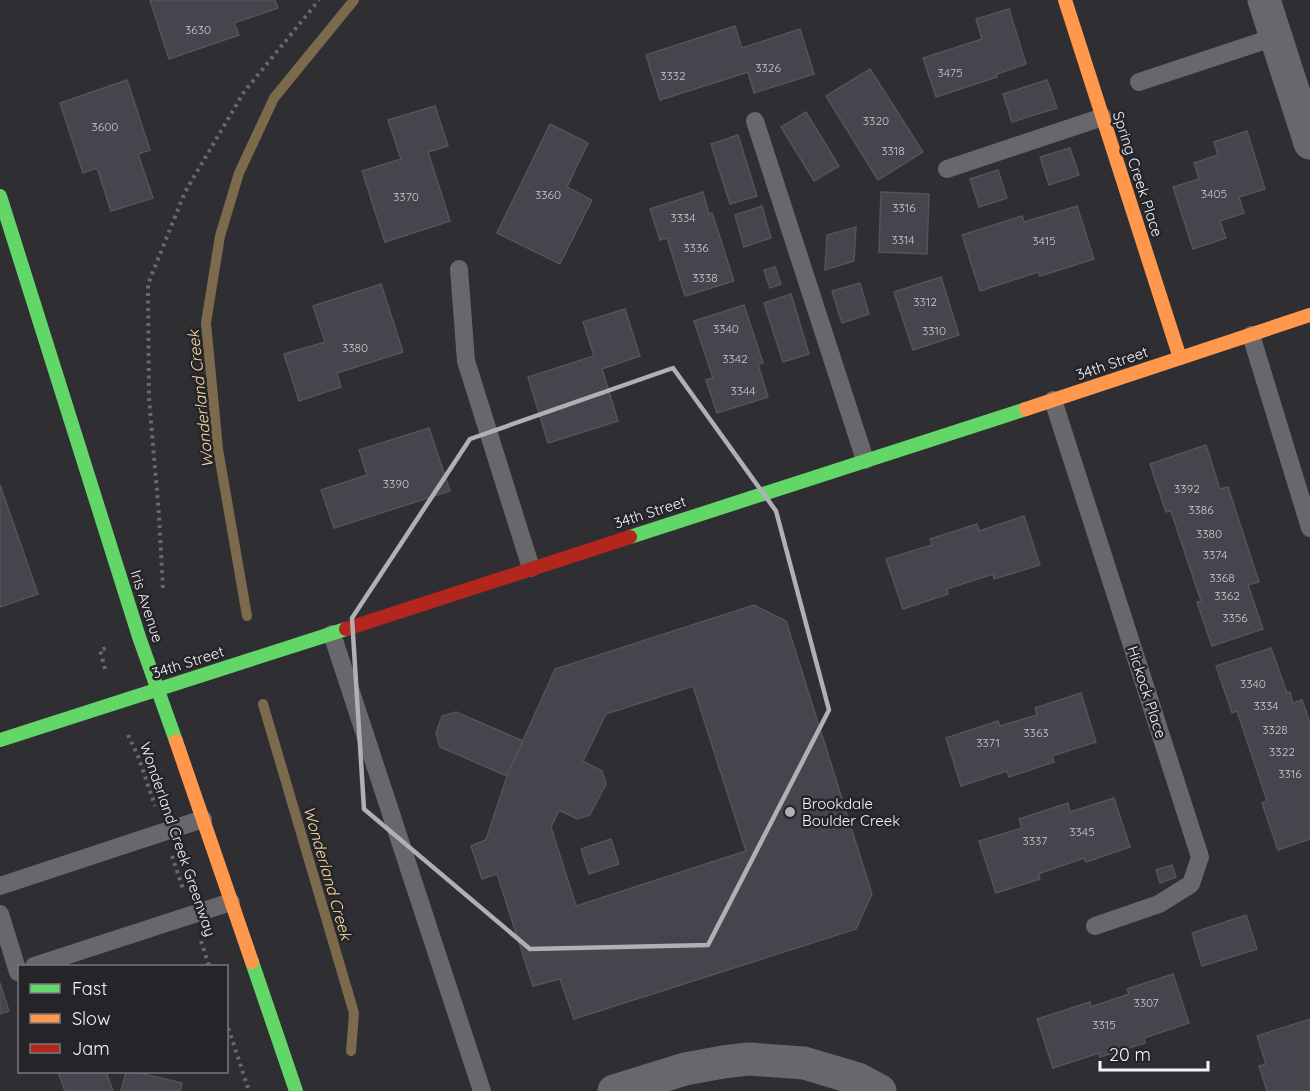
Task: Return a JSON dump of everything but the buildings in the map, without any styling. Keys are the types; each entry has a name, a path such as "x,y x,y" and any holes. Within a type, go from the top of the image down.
{"street":[{"name":"Spring Creek Place","path":"1065,0 1180,358"},
{"path":"1264,0 1310,143"},
{"name":"Iris Avenue","path":"0,196 138,637 296,1091"},
{"name":"34th Street","path":"0,740 1310,315"},
{"path":"615,1091 685,1069 748,1059 804,1063 858,1079 880,1091"}],"lane":[{"path":"1139,82 1275,36"},
{"path":"947,169 1103,117"},
{"path":"755,121 865,460"},
{"path":"459,269 466,361 531,568"},
{"path":"1251,335 1310,528"},
{"name":"Hickock Place","path":"1053,400 1200,856 1191,884 1159,904 1095,926"},
{"path":"332,634 482,1091"},
{"path":"0,886 203,819"},
{"path":"37,965 231,902"},
{"path":"0,914 18,972"}],"path":[{"path":"166,596 163,587 149,398 148,284 185,192 244,92 319,0"},
{"name":"Wonderland Creek Greenway","path":"138,637 100,650 113,704 138,756 209,965"},
{"path":"228,1028 249,1091"}],"highlighted area":[{"path":"673,368 776,511 829,710 708,945 530,949 364,809 352,618 470,439"}],"waterway":[{"name":"Wonderland Creek","path":"247,616 218,449 206,323 220,236 239,173 274,98 354,0"},
{"name":"Wonderland Creek","path":"263,704 354,1013 351,1051"}],"traffic: fast":[{"path":"0,196 139,637 176,741"},
{"path":"630,537 1026,409"},
{"path":"0,740 346,629"},
{"path":"252,962 296,1091"}],"traffic: slow":[{"path":"1065,0 1180,358"},
{"path":"1026,409 1310,315"},
{"path":"176,741 252,962"}],"traffic: jam":[{"path":"346,629 630,537"}],"place":[{"name":"Brookdale Boulder Creek","path":"790,812"}]}
